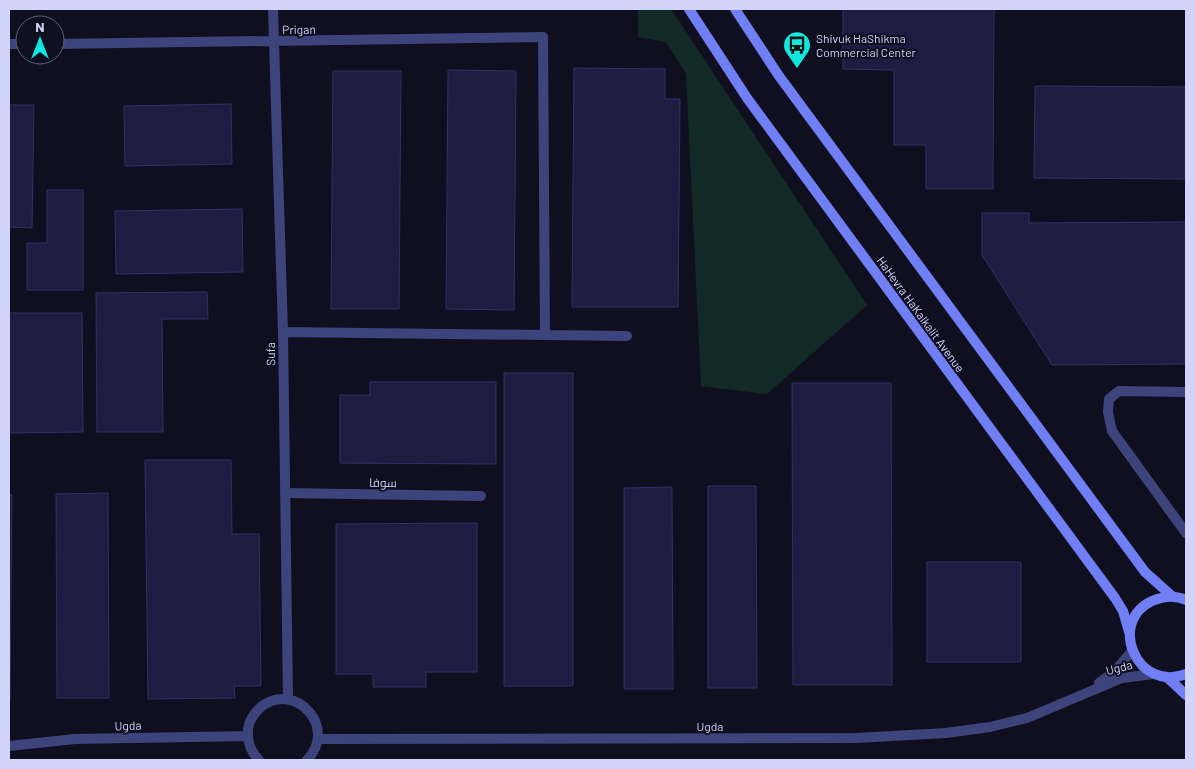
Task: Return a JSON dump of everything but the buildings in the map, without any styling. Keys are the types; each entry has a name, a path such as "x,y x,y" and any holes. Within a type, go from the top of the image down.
{"main road":[{"name":"HaHevra HaKalkalit Avenue","path":"689,9 747,98 1115,598 1123,611 1132,650"},
{"path":"735,9 779,76 1145,572 1160,588 1173,596 1186,600"},
{"path":"1130,635 1133,622 1139,611 1149,603 1160,598 1173,596"},
{"path":"1132,650 1137,660 1153,674 1168,678 1186,674"},
{"path":"1168,678 1186,695"}],"street":[{"name":"Sufa","path":"273,9 282,332 288,699"},
{"name":"Prigan","path":"65,44 543,37 545,335"},
{"path":"282,332 627,336"},
{"path":"1186,392 1119,391 1109,399 1108,412 1112,431 1186,533"},
{"name":"سوفا","path":"285,493 481,496"},
{"name":"Ugda","path":"1093,688 1115,671 1132,650"},
{"name":"Ugda","path":"319,739 846,738 946,733 990,727 1027,718 1093,688 1122,678 1153,674"},
{"path":"259,760 250,748 248,736 252,716 268,702 288,699 299,702 315,717 319,739 316,750 307,760"},
{"name":"Ugda","path":"9,746 75,739 248,736"}],"green space":[{"path":"638,9 671,9 867,305 767,394 701,386 686,74 666,42 638,37"}],"place":[{"name":"Shivuk HaShikma Commercial Center","path":"797,69"}]}
